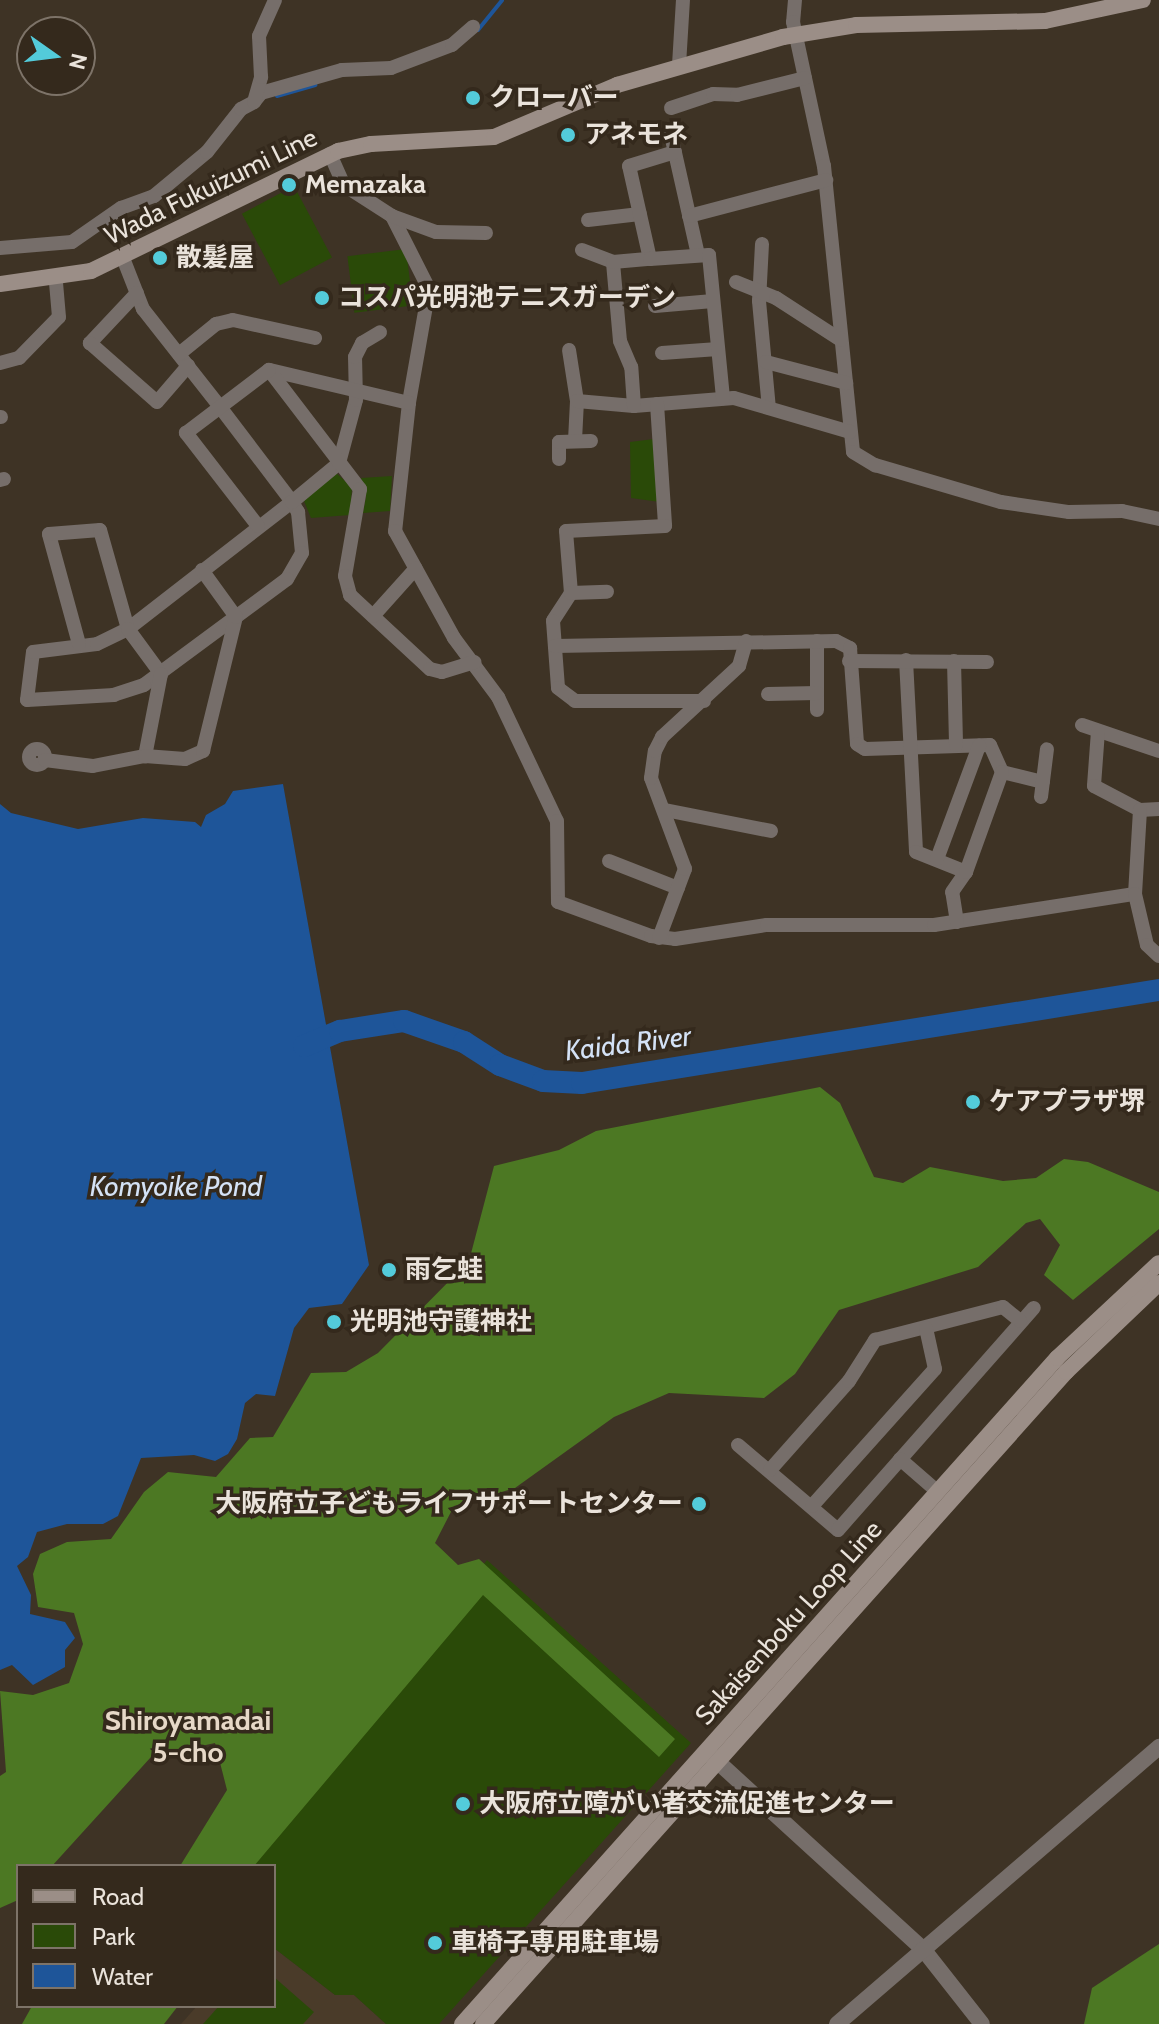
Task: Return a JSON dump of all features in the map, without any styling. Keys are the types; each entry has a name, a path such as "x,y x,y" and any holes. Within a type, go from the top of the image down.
{"main road":[{"name":"Wada Fukuizumi Line","path":"0,284 56,280 123,258 330,154 371,144 494,137 679,65 795,35 856,25 1045,21 1143,0"},
{"name":"Sakaisenboku Loop Line","path":"483,2024 938,1492 1067,1349 1159,1263"},
{"name":"Sakaisenboku Loop Line","path":"462,2024 1066,1372 1159,1283"}],"street":[{"path":"254,102 261,77 259,36 275,0"},
{"path":"679,65 683,0"},
{"path":"795,0 795,35 826,180 850,432 857,457 963,491 1044,509 1122,511 1159,519"},
{"path":"0,248 61,245 85,236 121,208 154,196 207,152 241,109 254,102 261,93 342,70 391,68 452,45 473,27"},
{"path":"677,103 736,88 805,78"},
{"path":"671,135 698,255"},
{"path":"650,259 629,166 675,152"},
{"path":"330,154 344,185 392,216 436,232 486,233"},
{"path":"689,216 826,180"},
{"path":"588,220 640,214"},
{"path":"392,216 430,295 409,403 395,531 454,638 498,697 557,821 558,902 659,938 767,925 957,922 1135,894"},
{"path":"762,244 759,290 769,408"},
{"path":"582,250 613,262 709,255 723,398"},
{"path":"123,258 137,293 292,502 304,533 298,562 287,579 161,674 114,695 27,700 33,652 97,644 128,629 292,502 339,463 356,389 357,349 380,332"},
{"path":"613,262 620,341 631,367 634,406"},
{"path":"0,363 19,358 59,317 56,280"},
{"path":"736,282 759,290 841,340"},
{"path":"137,293 90,343 157,402 184,360 216,324 233,320 315,338"},
{"path":"655,306 713,301"},
{"path":"662,353 718,349"},
{"path":"566,360 577,401 575,441"},
{"path":"766,362 846,383"},
{"path":"258,526 186,433 269,370 409,403"},
{"path":"269,370 360,489 346,585 373,616 430,669 442,672 474,662"},
{"path":"577,401 634,406 723,398 850,432"},
{"path":"657,404 665,526 566,531 571,593 553,621 558,688 575,701 704,701"},
{"path":"559,459 559,442 591,441"},
{"path":"79,644 49,534 100,530 128,629 161,674 145,756"},
{"path":"373,616 416,568"},
{"path":"45,760 93,766 145,756 185,759 203,751 236,617 202,570"},
{"path":"571,593 607,592"},
{"path":"659,938 678,888 684,855 651,778 655,751 662,737 739,666 746,641"},
{"path":"555,646 817,641 850,648 857,744 865,749 990,745 1002,772 1042,789 1047,749"},
{"path":"817,641 817,710"},
{"path":"906,660 916,852 966,872"},
{"path":"849,661 987,662"},
{"path":"954,661 956,745"},
{"path":"768,694 817,693"},
{"path":"1082,725 1159,751"},
{"path":"1098,731 1094,786 1140,810 1159,809"},
{"path":"937,859 979,746"},
{"path":"957,922 952,892 966,872 1002,772"},
{"path":"665,810 771,831"},
{"path":"1140,810 1135,894 1147,945 1159,956"},
{"path":"609,861 678,888"},
{"path":"770,1470 849,1381 875,1340 1003,1307 1020,1321"},
{"path":"738,1445 838,1530 1034,1308"},
{"path":"812,1506 935,1369 926,1328"},
{"path":"900,1459 938,1492"},
{"path":"837,2024 1159,1747"},
{"path":"711,1756 923,1949 982,2024"}],"shaded area":[{"path":"276,1950 335,1995 354,1995 386,2024 181,2024 195,2008 276,2008"}],"green space":[{"path":"294,186 332,258 280,285 242,214"},
{"path":"406,249 413,306 354,313 347,256"},
{"path":"654,439 660,502 631,498 630,442"},
{"path":"336,473 352,487 350,515 311,518 304,501"},
{"path":"392,476 390,511 363,513 366,497 361,478"},
{"path":"820,1087 840,1103 874,1177 903,1183 930,1167 1003,1181 1036,1178 1064,1159 1088,1162 1159,1192 1159,1229 1073,1300 1044,1275 1060,1245 1040,1219 1026,1223 978,1267 839,1310 795,1374 764,1398 669,1393 614,1417 515,1488 454,1506 435,1543 458,1565 479,1559 675,1739 659,1757 483,1595 256,1864 181,1864 227,1790 215,1743 151,1757 54,1864 16,1864 16,1901 0,1908 0,1776 6,1772 0,1691 33,1695 69,1683 83,1644 74,1613 38,1607 33,1574 40,1554 67,1542 111,1539 144,1492 168,1472 216,1477 250,1438 273,1437 311,1373 346,1372 378,1353 469,1261 494,1166 559,1150 596,1131"},
{"name":"大阪府立障がい者交流促進センター","path":"487,1560 691,1743 439,2024 386,2024 354,1995 335,1995 276,1950 276,1864 243,1864"},
{"path":"1159,1944 1159,2024 1084,2024 1092,1988"},
{"path":"276,1979 314,2012 303,2024 203,2024 217,2008 276,2008"},
{"path":"31,2008 176,2008 164,2024 22,2024"}],"water":[{"name":"Komyoike Pond","path":"283,784 369,1265 342,1304 309,1308 294,1328 275,1396 256,1394 245,1403 237,1439 228,1454 215,1461 194,1455 141,1458 118,1516 103,1524 67,1524 37,1532 28,1557 17,1566 31,1595 30,1614 65,1622 75,1638 65,1650 65,1667 33,1685 12,1665 0,1670 0,804 11,813 78,829 143,818 195,822 201,827 206,815 225,804 233,791"}],"waterway":[{"path":"478,30 502,0"},
{"path":"277,96 315,85"},
{"name":"Kaida River","path":"304,1046 340,1031 404,1021 464,1042 500,1065 543,1081 582,1083 1159,990"}],"place":[{"name":"クローバー","path":"473,98"},
{"name":"アネモネ","path":"568,135"},
{"name":"Memazaka","path":"289,185"},
{"name":"散髪屋","path":"160,258"},
{"name":"コスパ光明池テニスガーデン","path":"322,298"},
{"name":"ケアプラザ堺","path":"973,1102"},
{"name":"雨乞蛙","path":"389,1270"},
{"name":"光明池守護神社","path":"334,1322"},
{"name":"大阪府立子どもライフサポートセンター","path":"699,1504"},
{"name":"大阪府立障がい者交流促進センター","path":"463,1804"},
{"name":"車椅子専用駐車場","path":"435,1943"}],"district":[{"name":"Shiroyamadai 5-cho","path":"188,1736"}]}
